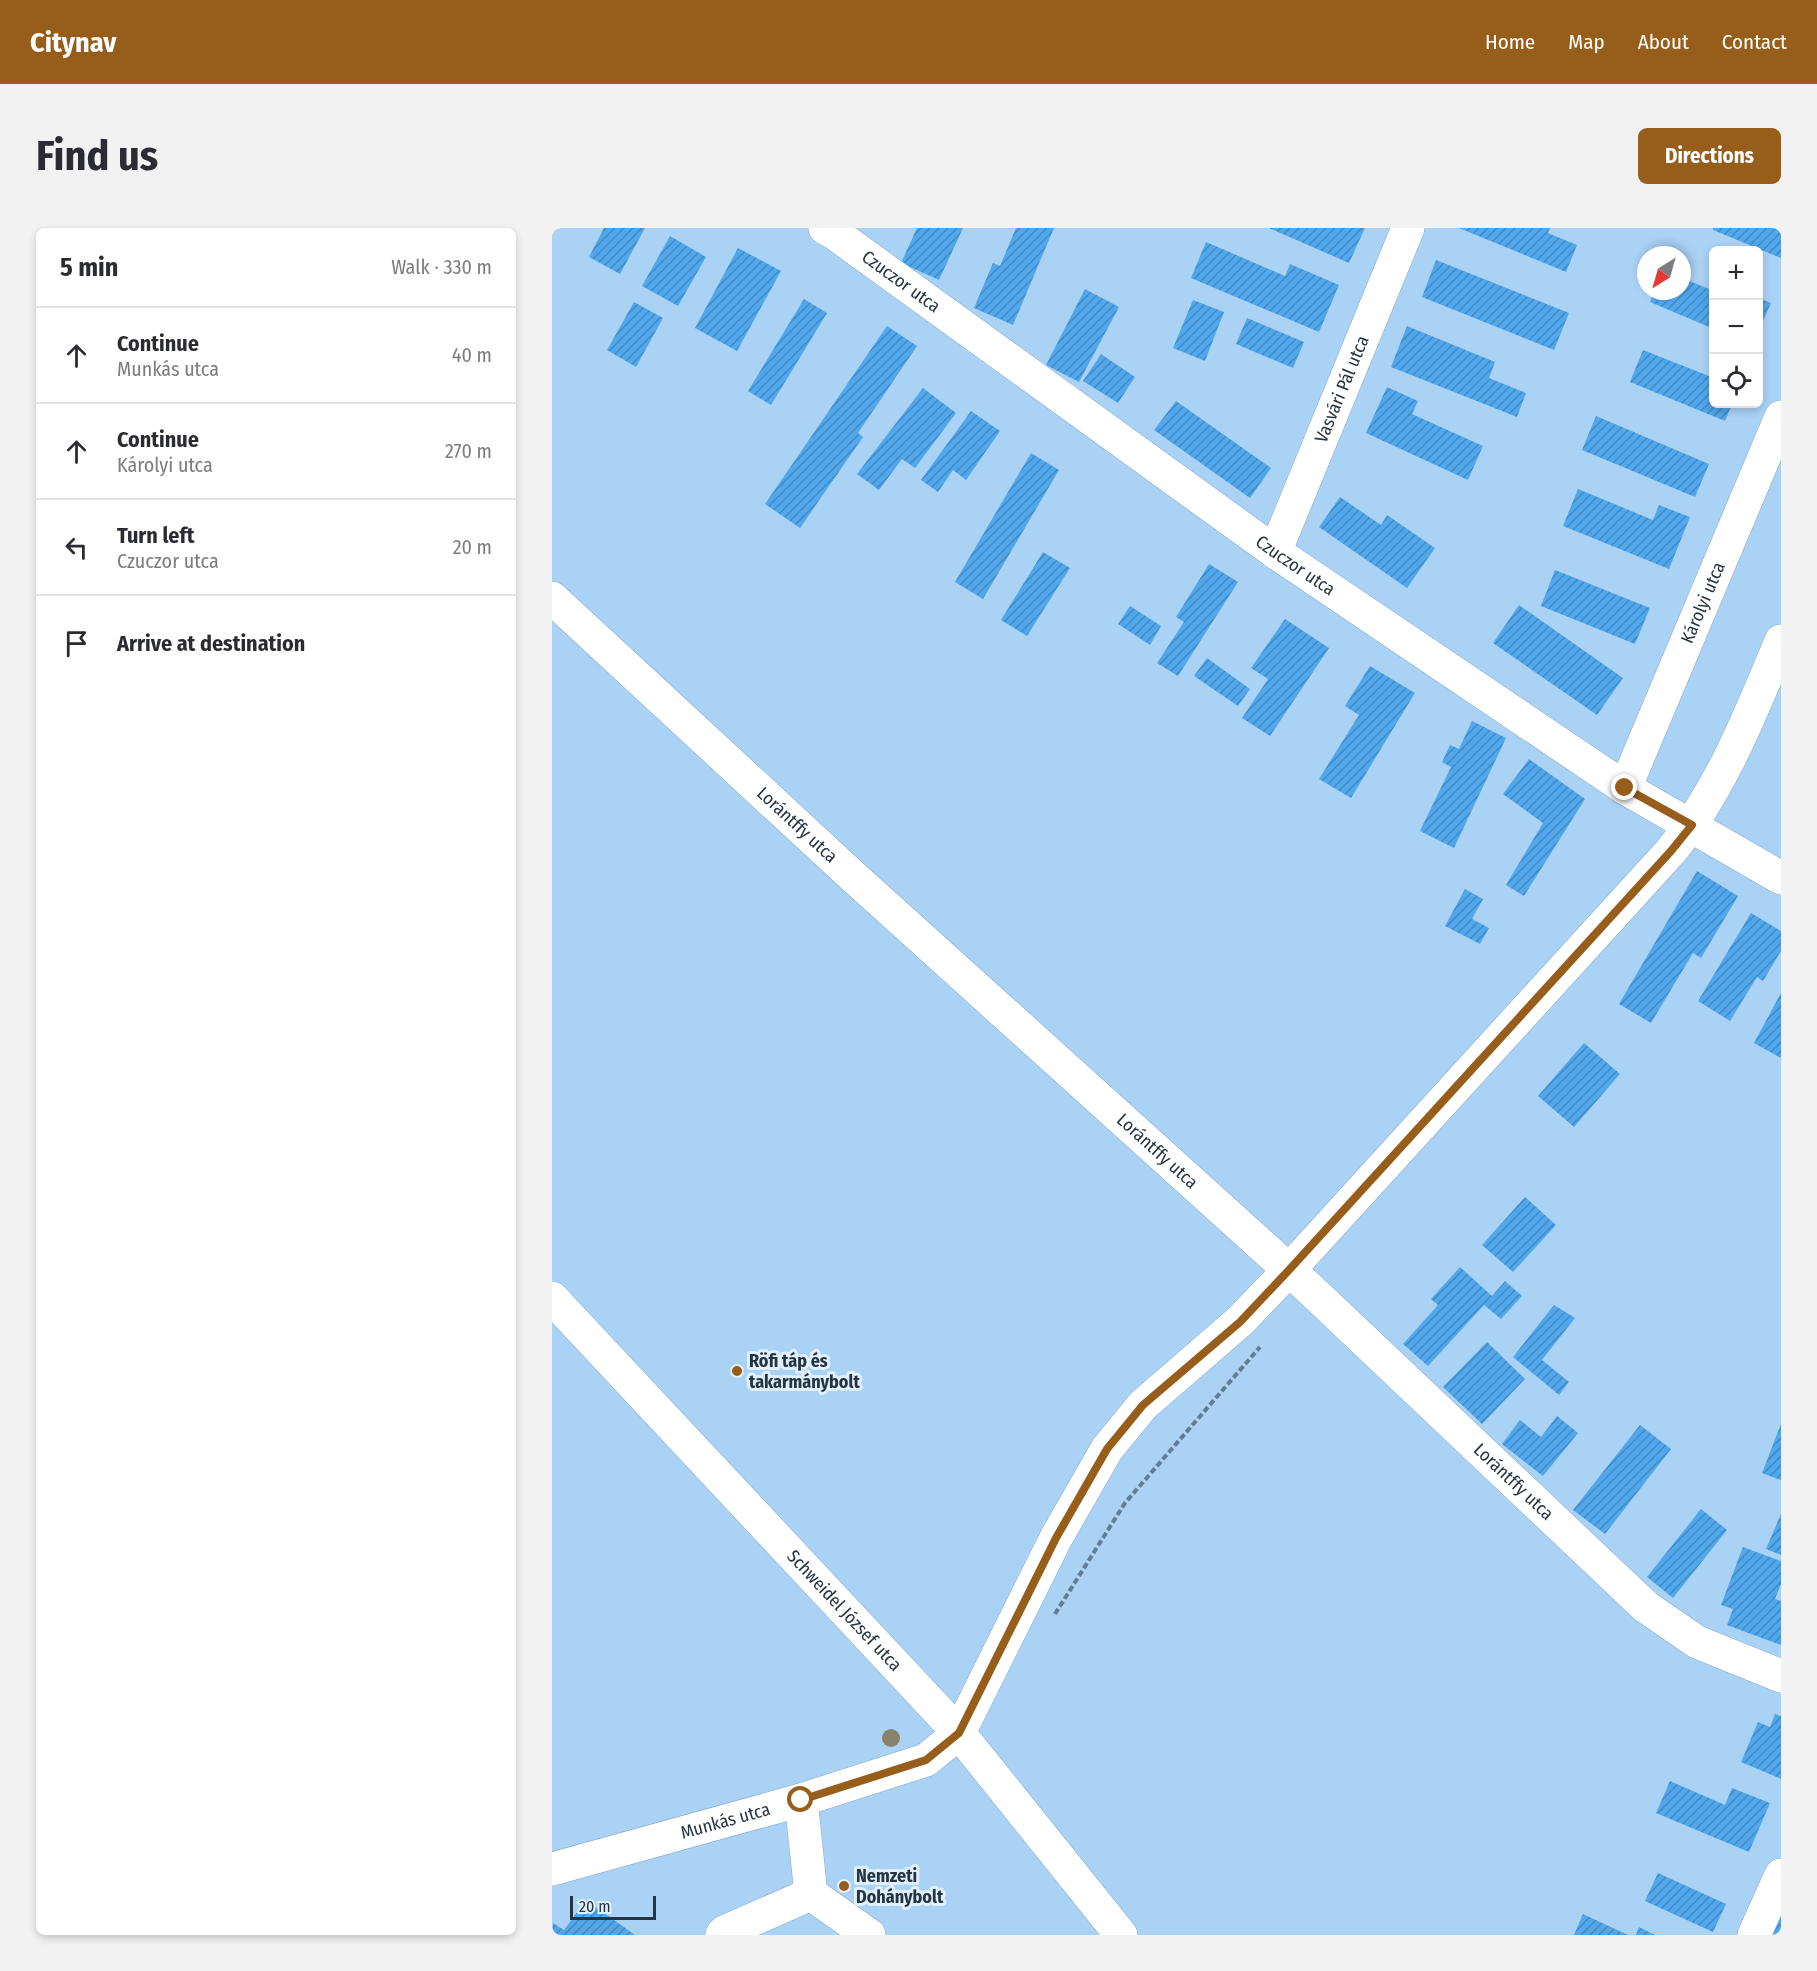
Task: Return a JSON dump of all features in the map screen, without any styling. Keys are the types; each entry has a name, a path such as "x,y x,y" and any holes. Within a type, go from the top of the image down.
{"street":[{"name":"Czuczor utca","path":"825,228 1275,552 1625,788 1781,878"},
{"name":"Vasvári Pál utca","path":"1275,552 1408,228"},
{"name":"Károlyi utca","path":"1625,788 1781,417"},
{"name":"Lorántffy utca","path":"552,598 847,871 1289,1270 1646,1606 1697,1642 1781,1676"},
{"path":"959,1733 1056,1538 1107,1449 1143,1405 1240,1322 1671,851 1692,825 1744,729 1781,641"},
{"name":"Schweidel József utca","path":"552,1298 959,1733 1121,1935"},
{"name":"Munkás utca","path":"552,1869 801,1800 926,1760 959,1733"},
{"path":"801,1800 811,1894 869,1935"},
{"path":"1754,1935 1781,1875"},
{"path":"722,1935 724,1932 811,1894"}],"building":[{"path":"604,228 645,228 620,274 589,257"},
{"path":"917,228 963,228 939,280 901,263"},
{"path":"1016,228 1054,228 1013,325 974,308 993,263 1000,266"},
{"path":"1269,228 1365,228 1349,263"},
{"path":"1459,228 1550,228 1548,233 1577,245 1566,272"},
{"path":"1713,228 1781,228 1781,258 1763,251 1763,246 1752,246 1713,230"},
{"path":"670,236 706,257 678,306 642,286"},
{"path":"1206,242 1285,276 1290,264 1339,285 1319,332 1191,278"},
{"path":"738,248 781,271 737,351 695,328"},
{"path":"1436,260 1569,313 1554,350 1422,297"},
{"path":"1691,282 1709,289 1709,327 1650,302 1651,300 1691,300"},
{"path":"1085,289 1119,307 1079,382 1046,365"},
{"path":"804,299 827,313 771,405 748,391"},
{"path":"1193,300 1224,312 1205,361 1173,348"},
{"path":"1763,300 1771,303 1763,321"},
{"path":"634,302 663,318 636,367 607,350"},
{"path":"1247,318 1304,342 1293,368 1236,344"},
{"path":"887,326 917,346 858,433 863,437 800,528 765,504"},
{"path":"1407,326 1495,362 1489,378 1526,393 1517,417 1391,367"},
{"path":"1643,350 1709,376 1709,408 1730,408 1725,421 1630,382"},
{"path":"1101,354 1135,377 1118,403 1083,381"},
{"path":"1387,387 1418,401 1412,414 1483,446 1468,480 1366,433"},
{"path":"923,388 956,413 915,468 902,459 879,490 857,474"},
{"path":"1176,401 1271,468 1250,498 1154,430"},
{"path":"971,411 1000,431 966,480 953,470 938,492 921,480"},
{"path":"1596,416 1709,464 1695,497 1582,450"},
{"path":"1031,453 1059,470 983,599 955,582"},
{"path":"1578,489 1653,520 1659,505 1690,517 1669,569 1563,526"},
{"path":"1340,497 1381,525 1387,515 1435,548 1407,588 1319,527"},
{"path":"1043,552 1070,568 1027,636 1001,620"},
{"path":"1209,564 1238,582 1178,676 1157,663 1184,622 1176,617"},
{"path":"1555,570 1650,608 1635,644 1541,606"},
{"path":"1519,605 1623,678 1597,715 1493,643"},
{"path":"1130,606 1161,626 1150,645 1118,624"},
{"path":"1285,619 1329,648 1270,736 1242,718 1268,679 1251,668"},
{"path":"1207,658 1250,689 1238,706 1194,676"},
{"path":"1370,666 1415,693 1351,798 1319,779 1359,715 1345,706"},
{"path":"1472,721 1506,738 1454,848 1420,831 1451,767 1442,762 1450,745 1459,749"},
{"path":"1529,759 1585,799 1524,896 1506,885 1543,823 1503,794"},
{"path":"1697,871 1738,896 1701,958 1693,953 1651,1023 1619,1004"},
{"path":"1465,889 1483,899 1472,919 1489,928 1480,944 1445,926"},
{"path":"1751,913 1781,931 1781,951 1763,981 1757,977 1730,1021 1698,1001"},
{"path":"1781,993 1781,1058 1754,1043"},
{"path":"1584,1043 1620,1074 1574,1127 1538,1096"},
{"path":"1525,1197 1556,1225 1513,1272 1482,1245"},
{"path":"1460,1267 1492,1296 1505,1281 1522,1296 1501,1319 1484,1305 1428,1366 1403,1344 1438,1305 1431,1299"},
{"path":"1554,1305 1575,1318 1542,1360 1569,1382 1559,1395 1513,1357"},
{"path":"1487,1342 1525,1379 1482,1424 1443,1387"},
{"path":"1557,1416 1578,1433 1543,1476 1502,1444 1520,1420 1541,1437"},
{"path":"1781,1424 1781,1480 1762,1473"},
{"path":"1640,1425 1671,1449 1605,1534 1573,1510"},
{"path":"1701,1509 1727,1530 1673,1598 1647,1577"},
{"path":"1781,1514 1781,1555 1766,1549"},
{"path":"1743,1547 1781,1561 1781,1584 1775,1599 1781,1601 1781,1645 1727,1625 1733,1609 1721,1605"},
{"path":"1775,1714 1781,1716 1781,1779 1741,1762 1758,1722 1770,1727"},
{"path":"1670,1781 1725,1805 1732,1788 1770,1803 1749,1852 1656,1813"},
{"path":"1658,1873 1726,1904 1713,1932 1645,1901"},
{"path":"586,1900 635,1935 552,1935 553,1923 564,1930"},
{"path":"1583,1914 1628,1935 1574,1935"},
{"path":"1781,1916 1781,1935 1775,1935 1773,1934"},
{"path":"1639,1927 1655,1935 1636,1935"}],"place":[{"name":"Röfi táp és takarmánybolt","path":"737,1371"},
{"name":"Nemzeti Dohánybolt","path":"844,1886"}],"route":[{"path":"801,1800 926,1760 959,1733 1056,1538 1107,1449 1143,1405 1240,1322 1289,1270 1671,851 1692,825 1625,788"}]}
